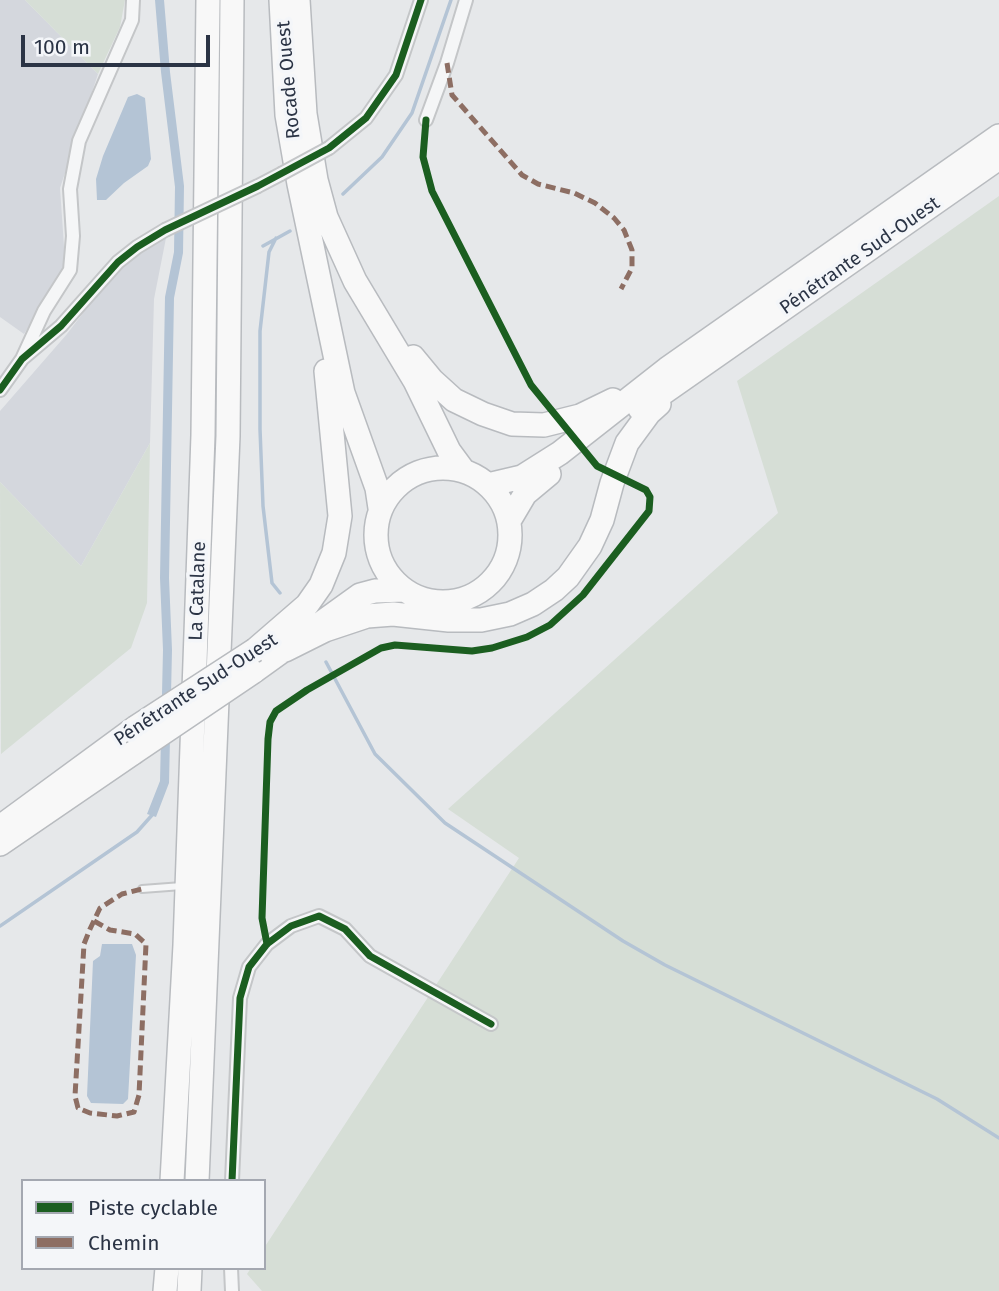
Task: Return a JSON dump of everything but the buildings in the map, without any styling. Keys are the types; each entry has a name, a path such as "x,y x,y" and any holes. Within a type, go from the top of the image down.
{"highway":[{"name":"La Catalane","path":"172,1179 187,886 204,435 208,0"},
{"name":"La Catalane","path":"197,1179 228,436 232,0"},
{"name":"Rocade Ouest","path":"281,0 287,115 343,393 377,488 380,508 376,544"},
{"name":"Rocade Ouest","path":"298,0 305,114 316,180 326,217 337,244 415,381 449,450 463,470 488,485 505,507 509,521"},
{"path":"488,485 522,477 560,453 667,369 999,136"},
{"name":"Pénétrante Sud-Ouest","path":"509,521 525,494 545,477 999,159"},
{"path":"254,661 307,605 321,585 334,553 338,534 340,516 313,252"},
{"path":"374,312 432,380 454,400 512,424 544,425 580,416 609,403 667,369"},
{"name":"Pénétrante Sud-Ouest","path":"0,827 135,728 254,661 285,650 325,630 367,616 393,614 449,620 481,620 510,614 533,604 568,577 590,546 602,520 627,443 640,424 649,413 720,352"},
{"path":"380,508 394,488 414,474 438,467 463,470"},
{"path":"376,544 385,569 404,590 416,597 438,602 460,600 486,587 504,564 510,535 509,521"},
{"name":"Pénétrante Sud-Ouest","path":"0,844 133,753 347,593 360,581 370,566 376,544"},
{"name":"Pénétrante Sud-Ouest","path":"285,650 360,595 375,591 404,590"},
{"path":"165,1291 166,1270"},
{"path":"188,1291 190,1270"}],"street":[{"path":"0,390 22,359 44,311 71,270 73,236 70,188 79,141 132,20 132,0"},
{"path":"22,359 61,326 118,262 137,247 165,230 258,186 329,148 366,118 396,75 421,0"},
{"path":"426,120 466,0"},
{"path":"232,1179 240,998 249,967 267,944 291,926 319,916 345,929 370,956 491,1024"},
{"path":"231,1270 232,1291"}],"lane":[{"path":"142,889 187,886"}],"shaded area":[{"path":"0,0 25,0 98,74 60,188 65,261 57,282 24,334 0,317"},
{"path":"25,0 125,0 120,27 98,74"},
{"path":"999,196 999,1291 262,1291 247,1274 250,1270 266,1270 266,1245 519,858 448,809 778,513 737,381"},
{"path":"166,238 154,299 150,443 81,566 0,482 0,411 67,334 106,283 142,251"},
{"path":"150,443 147,603 131,648 1,754 0,482 81,566"}],"water":[{"path":"155,0 164,0 184,186 183,253 174,298 169,578 172,650 169,783 156,817 147,814 160,781 165,297 174,252 175,187"},
{"path":"137,94 145,98 151,159 148,166 106,200 97,200 96,179 103,156 128,97"},
{"path":"102,944 132,944 136,955 128,1099 123,1104 91,1103 87,1096 93,961 100,956"}],"waterway":[{"path":"343,194 382,157 412,113 451,0"},
{"path":"263,246 290,231"},
{"path":"276,238 269,252 260,331 260,429 263,506 272,583 280,593"},
{"path":"326,662 375,754 445,823 623,941 665,965 937,1099 999,1138"},
{"path":"0,926 137,832 153,814"}],"marked path":[{"path":"447,63 452,95 522,175 538,184 574,193 595,203 624,230 632,250 632,268 621,289"},
{"path":"94,921 110,930 135,934 146,944 139,1095 134,1112 117,1116 90,1113 78,1108 75,1096 84,944 90,929 100,908 122,894 142,889"}],"cycle path":[{"path":"0,390 22,359 61,326 118,262 137,247 165,230 258,186 329,148 366,118 396,75 421,0"},
{"path":"267,944 262,918 268,739 270,722 276,711 381,648 395,645 472,651 527,637 550,625 583,595 649,511 650,497 646,490 597,466 531,385 432,191 423,157 426,120"},
{"path":"232,1179 240,998 249,967 267,944 291,926 319,916 345,929 370,956 491,1024"}]}
